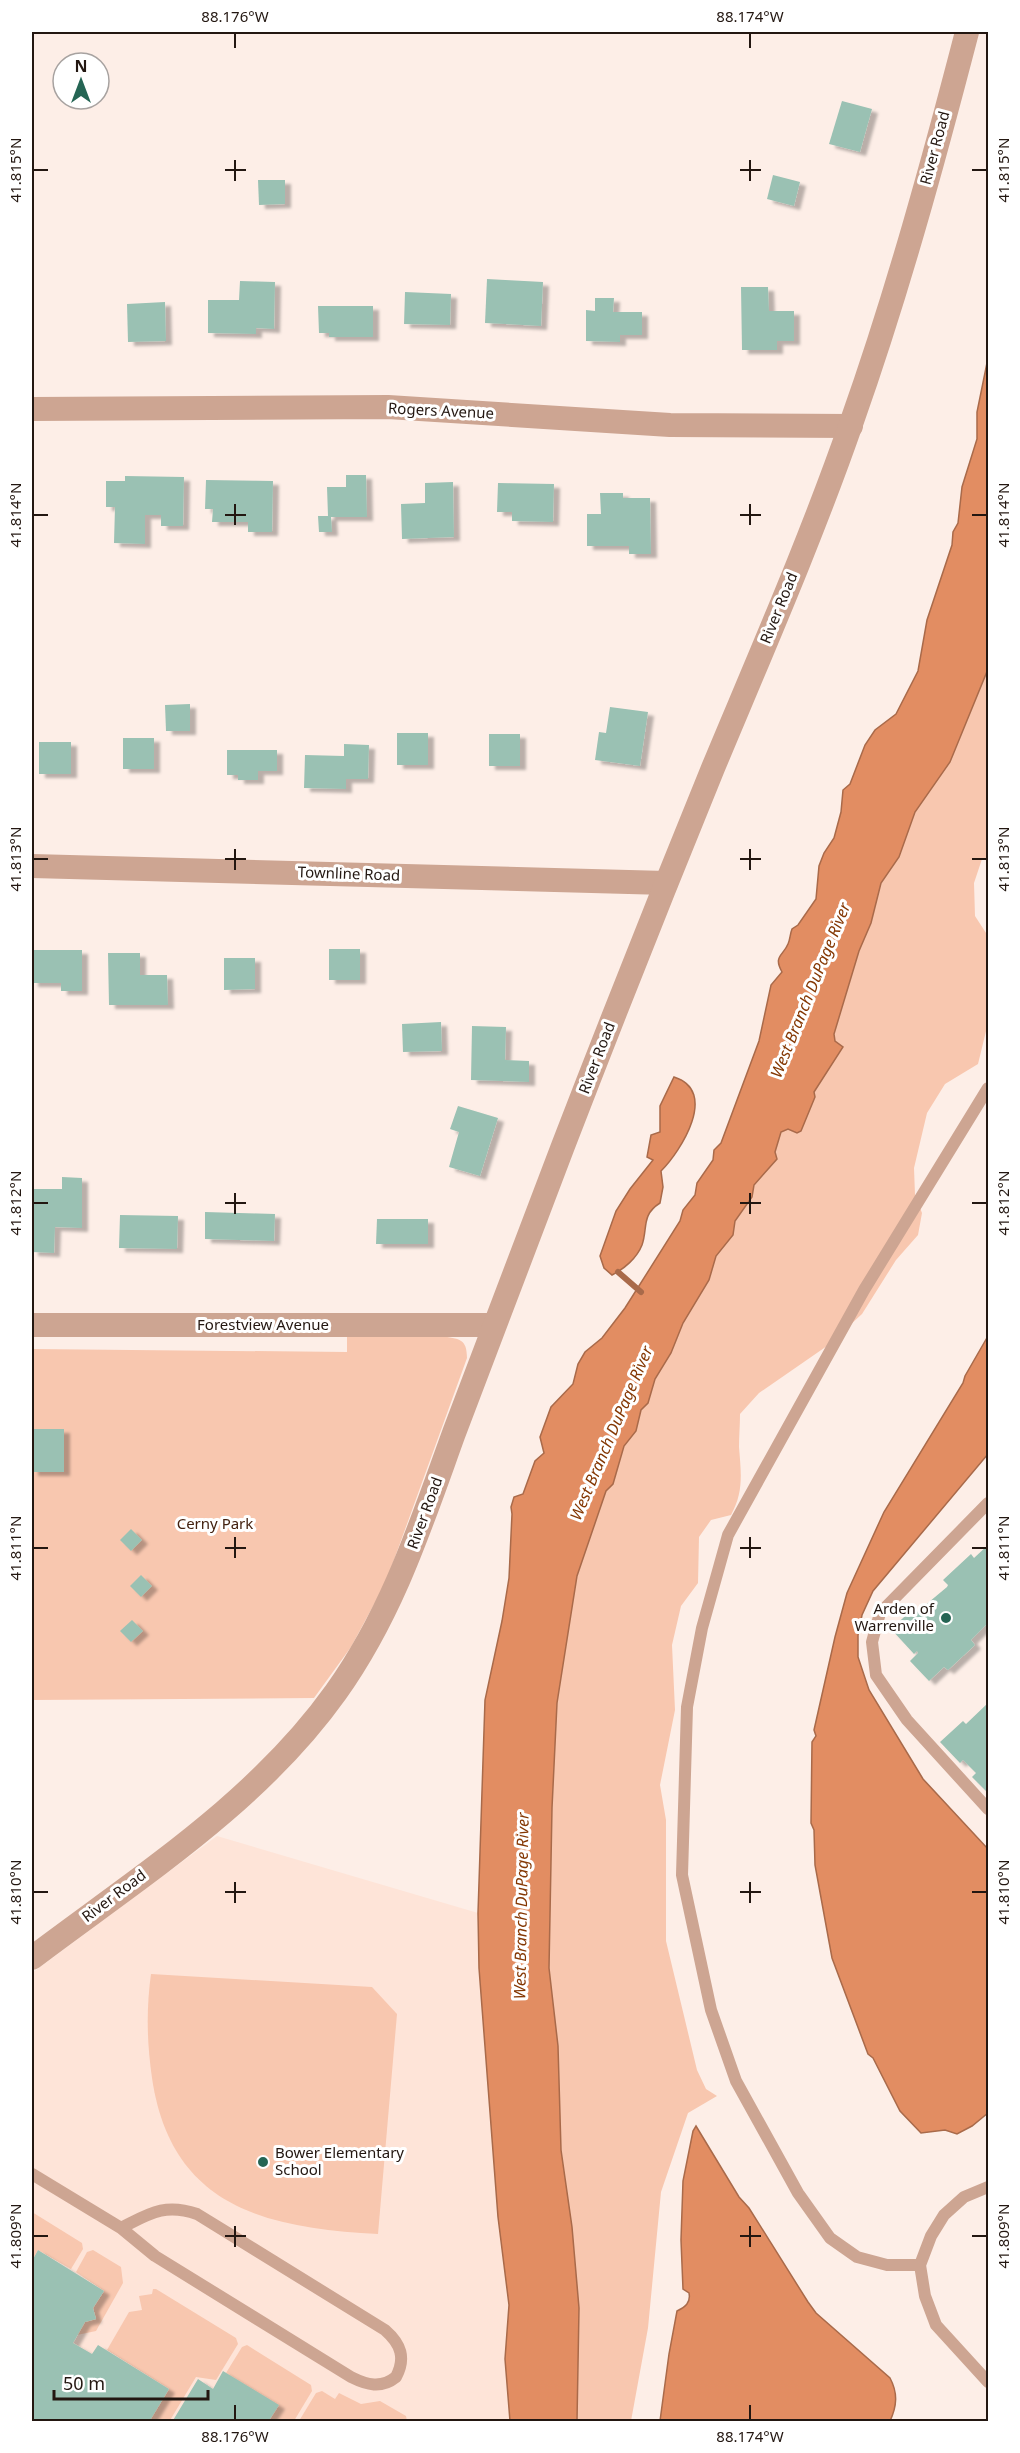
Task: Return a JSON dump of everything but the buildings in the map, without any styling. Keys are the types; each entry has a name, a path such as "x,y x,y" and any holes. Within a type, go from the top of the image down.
{"street":[{"name":"River Road","path":"32,1958 243,1796 288,1751 333,1696 355,1665 383,1616 409,1560 494,1325 666,882 799,560 850,426 913,232 967,32"},
{"name":"Rogers Avenue","path":"32,410 388,407 670,425 850,426"},
{"name":"Townline Road","path":"32,866 666,882"},
{"name":"Forestview Avenue","path":"32,1325 494,1325"}],"lane":[{"path":"920,2265 887,2265 857,2257 830,2238 798,2193 736,2081 711,2010 682,1875 682,1801 687,1707 702,1628 728,1535 864,1290 988,1088"},
{"path":"988,1503 880,1613 872,1642 876,1675 908,1720 988,1809"},
{"path":"32,2174 121,2228 155,2256 351,2377 362,2382 381,2385 396,2377 402,2362 401,2354 398,2344 385,2330 197,2214 170,2208 155,2211 121,2228"},
{"path":"988,2187 964,2196 944,2215 931,2236 920,2265 925,2296 936,2325 988,2382"}],"shaded area":[{"name":"Bower Elementary School","path":"217,1836 478,1913 479,1968 498,2217 509,2305 505,2359 510,2421 32,2421 32,1973"}],"green space":[{"path":"988,669 988,857 982,859 974,883 975,916 988,936 988,1023 978,1064 945,1084 927,1113 914,1168 915,1195 922,1213 918,1235 896,1260 862,1314 827,1346 759,1393 740,1414 741,1482 738,1498 731,1515 711,1520 699,1537 698,1583 681,1606 672,1645 675,1710 660,1785 666,1820 666,1941 697,2070 706,2089 717,2096 688,2113 661,2192 648,2328 631,2421 577,2422 579,2308 561,2150 558,2046 549,1968 552,1808 557,1703 577,1576 606,1491 613,1484 624,1446 636,1431 641,1410 648,1403 655,1379 671,1353 683,1323 709,1280 716,1256 733,1235 735,1221 752,1197 754,1185 777,1159 775,1152 781,1132 788,1129 794,1132 814,1092 842,1046 835,1041 834,1034 859,951 871,923 881,883 899,857 915,812 950,762"},
{"name":"Cerny Park","path":"347,1336 453,1338 464,1343 467,1358 386,1582 351,1647 314,1698 32,1700 32,1349 347,1352"},
{"path":"151,1974 372,1987 397,2014 378,2234 298,2225 262,2216 230,2202 202,2182 179,2156 163,2121 152,2078 148,2026"},
{"path":"32,2212 82,2243 83,2249 71,2269 38,2250 32,2261"},
{"path":"93,2250 121,2267 123,2283 96,2331 77,2335 85,2322 96,2319 93,2308 104,2291 76,2272 87,2252"},
{"path":"153,2289 236,2338 238,2344 216,2380 196,2377 169,2422 149,2421 169,2389 107,2350 129,2312 142,2310 139,2296 152,2294"},
{"path":"247,2345 311,2385 312,2391 294,2421 270,2419 278,2405 226,2373 242,2347"},
{"path":"322,2391 335,2399 339,2393 361,2404 380,2401 406,2416 407,2421 299,2421 316,2393"}],"water":[{"name":"West Branch DuPage River","path":"988,358 988,669 950,762 915,812 899,857 881,883 871,923 859,951 834,1034 835,1041 843,1047 814,1092 815,1097 801,1131 797,1133 788,1129 781,1132 775,1152 777,1159 754,1185 752,1197 735,1221 733,1235 716,1256 709,1280 683,1323 671,1353 655,1379 648,1403 641,1410 636,1431 624,1446 613,1484 606,1491 577,1576 557,1703 552,1808 549,1968 558,2046 561,2150 572,2227 579,2308 577,2421 510,2421 505,2359 509,2305 498,2217 479,1968 478,1913 485,1700 509,1578 511,1507 514,1497 523,1494 535,1461 544,1453 540,1437 551,1407 573,1384 578,1364 585,1352 602,1338 625,1308 680,1221 683,1210 695,1195 697,1183 713,1160 714,1150 721,1143 759,1041 771,985 782,972 778,963 780,956 788,944 792,929 798,925 816,899 819,866 834,838 841,812 843,790 850,784 865,745 875,730 896,714 918,671 927,620 952,545 953,532 958,523 962,487 977,439 977,412"},
{"path":"674,1077 687,1084 694,1095 695,1108 692,1122 678,1150 661,1171 663,1187 660,1203 650,1212 640,1250 630,1263 612,1275 604,1268 600,1256 616,1211 653,1160 647,1157 651,1135 660,1132 660,1106"},
{"path":"988,1336 988,1454 873,1591 862,1615 858,1635 858,1657 869,1690 923,1779 988,1849 988,2113 957,2134 945,2130 921,2133 900,2111 873,2058 868,2054 832,1958 815,1865 814,1830 811,1823 812,1742 816,1736 814,1730 847,1593 884,1512 963,1383"},
{"path":"696,2126 739,2197 749,2208 816,2313 890,2378 896,2400 890,2421 660,2421 677,2311 685,2306 689,2299 689,2293 683,2289 681,2240 683,2181"}],"waterway":[{"path":"618,1272 641,1292"}],"place":[{"name":"Arden of Warrenville","path":"946,1618"},
{"name":"Bower Elementary School","path":"263,2162"}]}
